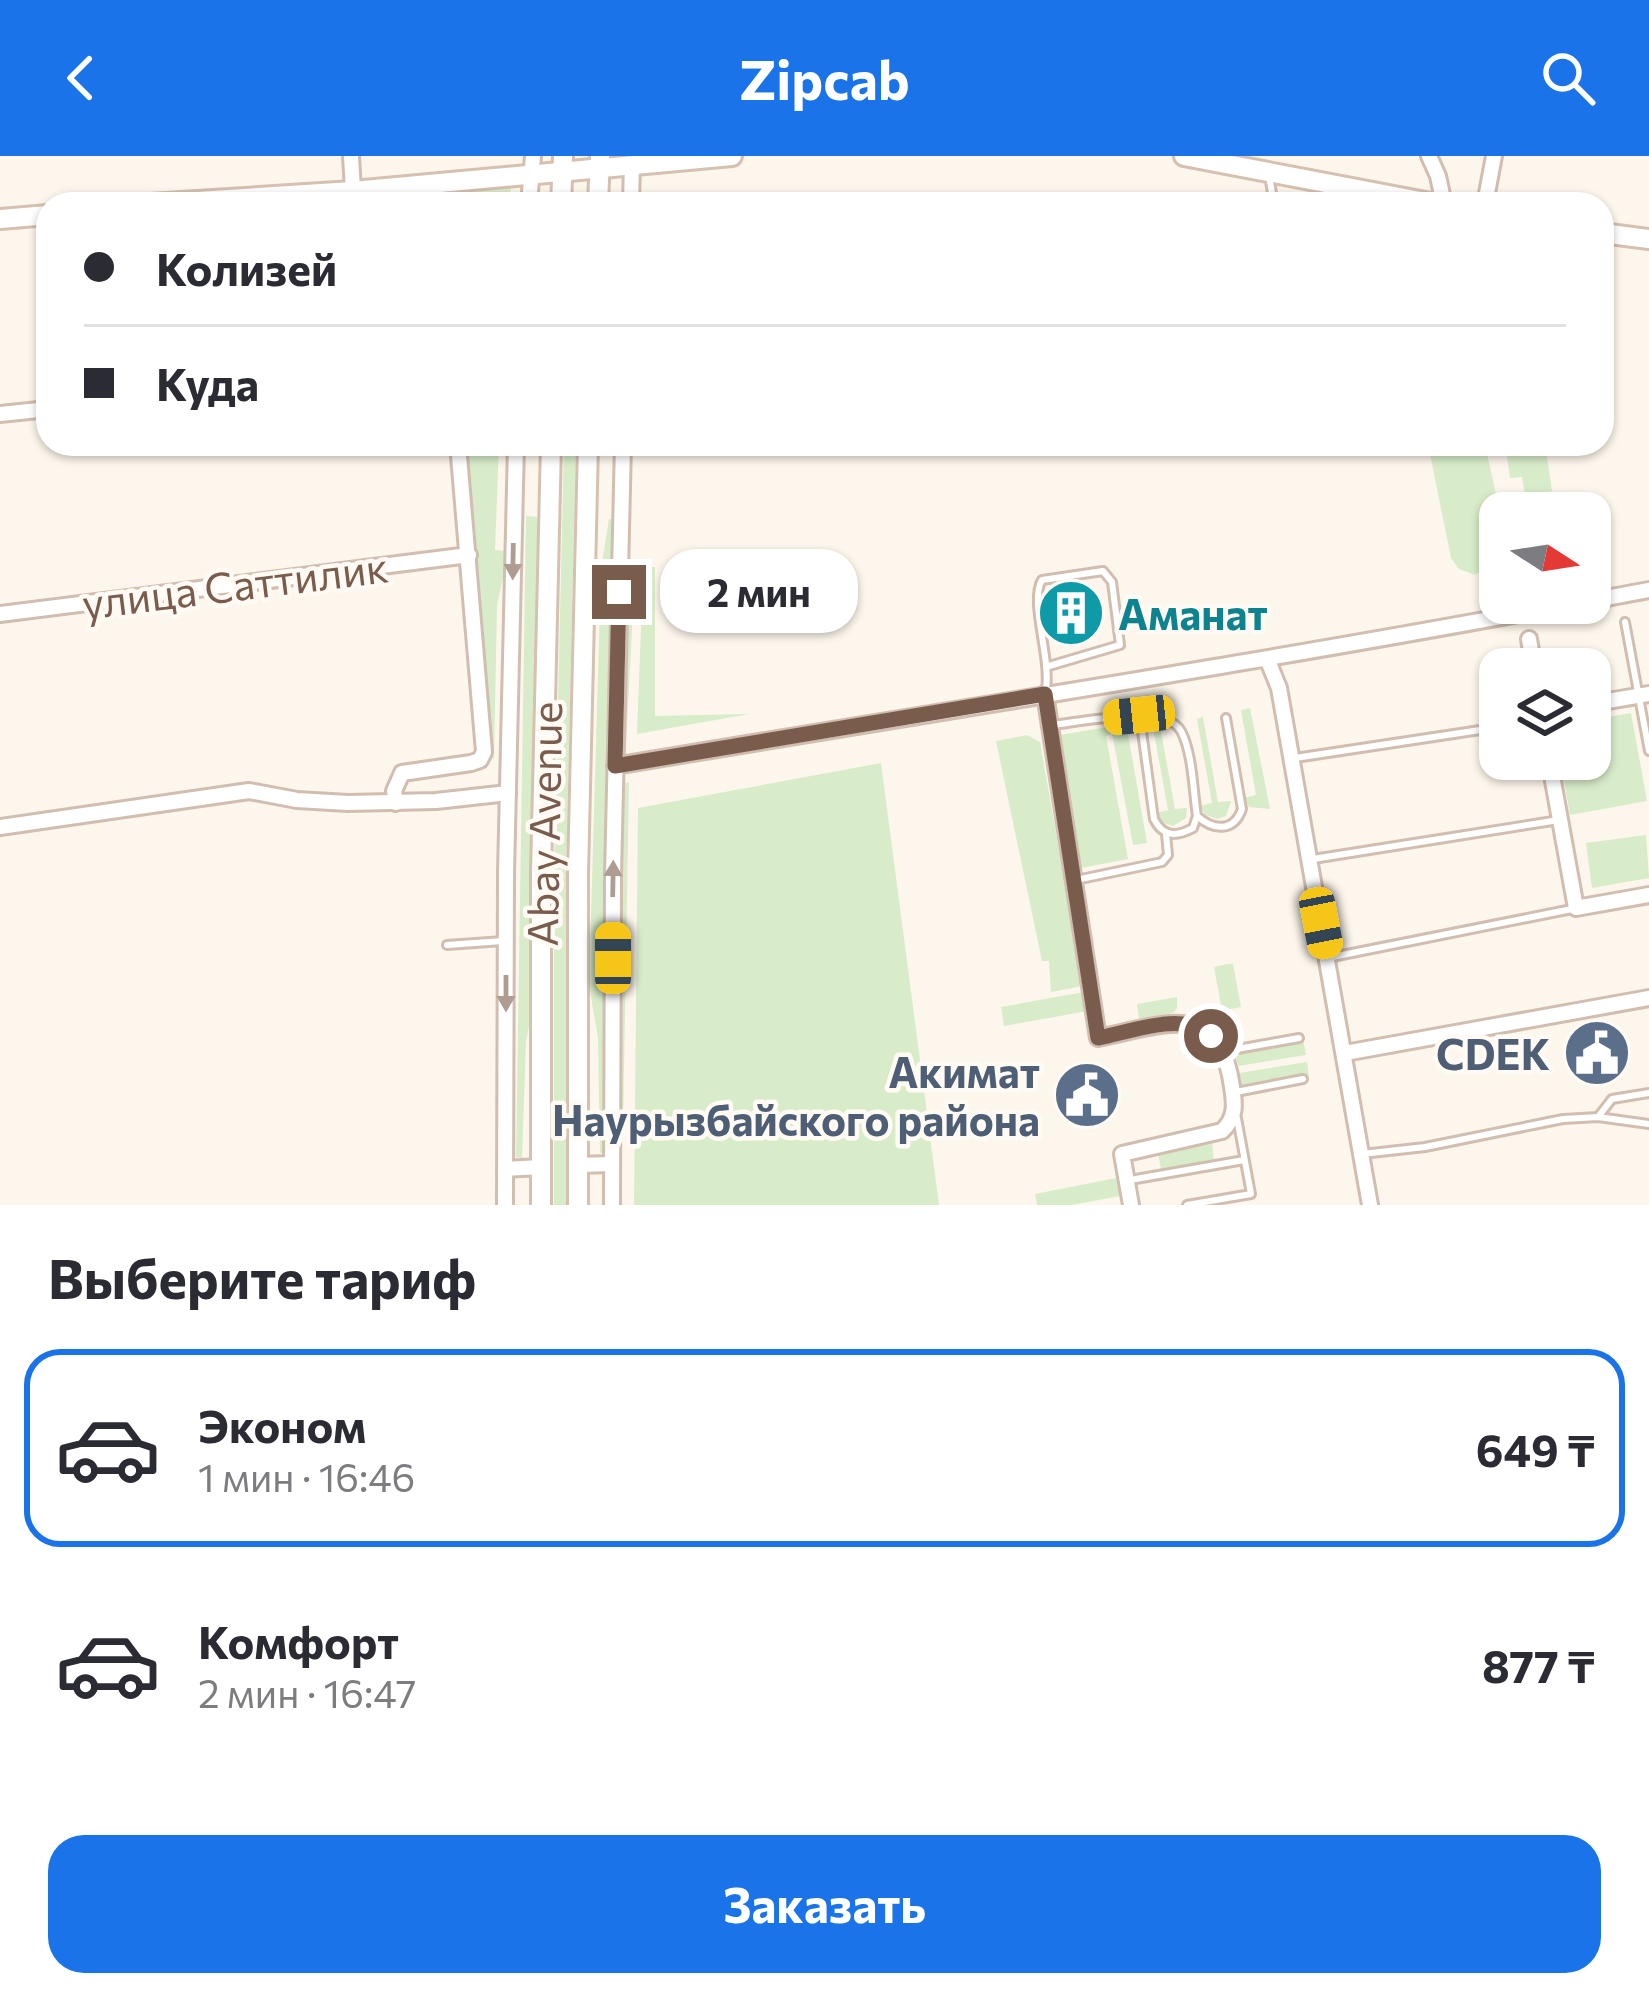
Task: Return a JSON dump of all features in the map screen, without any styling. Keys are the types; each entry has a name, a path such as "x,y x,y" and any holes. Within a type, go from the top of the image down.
{"main road":[{"path":"337,192 439,182 531,164 632,164 732,156"},
{"path":"1184,156 1360,192"},
{"path":"599,192 600,161"},
{"path":"0,220 36,216"},
{"path":"1614,235 1649,239"},
{"name":"Abay Avenue","path":"541,1205 541,874 551,456"},
{"name":"Abay Avenue","path":"578,1205 578,874 588,456"}],"street":[{"path":"351,156 353,191"},
{"path":"1429,156 1439,192"},
{"path":"1487,192 1494,156"},
{"path":"631,192 632,164"},
{"path":"0,414 36,410"},
{"path":"396,803 397,779 409,769 471,763 484,752 459,456"},
{"path":"505,1205 516,456"},
{"path":"612,1205 623,456"},
{"name":"улица Саттилик","path":"0,614 469,555"},
{"path":"1611,597 1649,590"},
{"path":"615,766 1268,661 1479,621"},
{"path":"1529,639 1530,648"},
{"path":"1268,661 1279,688 1370,1205"},
{"path":"1045,694 1098,1038 1185,1022 1203,1028 1226,1051 1234,1100 1230,1124 1222,1131 1122,1154 1131,1205"},
{"path":"1611,701 1645,695"},
{"path":"1552,780 1576,908 1649,896"},
{"path":"0,826 249,791 309,802 396,803 508,794"},
{"path":"1345,1053 1649,998"},
{"path":"578,1166 612,1164"},
{"path":"505,1169 541,1167"}],"lane":[{"path":"1268,172 1272,192"},
{"path":"439,182 439,192"},
{"path":"1045,694 1049,666 1037,585 1042,580 1103,571 1112,582 1120,645 1049,666"},
{"path":"1625,622 1645,695 1649,751"},
{"path":"1049,725 1139,715 1166,719 1182,732 1197,816 1193,828 1166,834"},
{"path":"1072,881 1162,862 1168,855 1166,834 1154,819 1139,715"},
{"path":"1197,816 1214,827 1226,827 1238,820 1242,809 1226,718"},
{"path":"1292,758 1479,730"},
{"path":"1310,860 1559,820"},
{"path":"1328,958 1576,908"},
{"path":"447,945 506,941"},
{"path":"1226,1051 1299,1038"},
{"path":"1252,1205 1234,1100 1303,1079"},
{"path":"1598,1117 1612,1100 1649,1093"},
{"path":"1362,1154 1420,1148 1563,1119 1598,1117 1649,1124"},
{"path":"1126,1180 1244,1160"},
{"path":"1186,1205 1251,1194"}],"green space":[{"path":"511,187 511,192 471,192"},
{"path":"467,456 499,456 495,550 505,551 505,570 497,604 494,758 488,760"},
{"path":"564,456 576,456 566,874 566,1205 554,1205 554,874"},
{"path":"1430,456 1487,456 1495,492 1479,492 1479,573 1459,569 1451,558"},
{"path":"1507,456 1547,456 1552,491 1524,492 1522,477 1510,478"},
{"path":"526,516 537,517 537,983 526,1042 522,1158 516,1157"},
{"path":"609,519 616,520 606,1153 600,1153 598,1038 589,985 601,569"},
{"path":"633,567 655,567 655,716 749,714 637,734 642,601"},
{"path":"625,582 633,610 626,743 619,733"},
{"path":"1250,708 1270,809 1249,807 1244,798 1256,795 1241,710"},
{"path":"1631,713 1647,801 1570,815 1564,780 1611,780 1611,716"},
{"path":"1203,717 1218,802 1231,801 1226,816 1217,819 1205,815 1200,806 1212,803 1197,719"},
{"path":"1160,726 1175,809 1187,808 1186,818 1173,826 1161,822 1156,813 1168,810 1153,727"},
{"path":"1127,728 1147,843 1133,845 1112,733 1106,736 1128,859 1081,868 1059,735"},
{"path":"1027,735 1040,742 1083,986 1051,992 1049,961 1042,961 996,741"},
{"path":"881,763 939,1205 634,1205 638,808"},
{"path":"629,782 623,1127 617,1128 619,792"},
{"path":"1646,835 1649,878 1592,888 1586,843"},
{"path":"1233,964 1241,1007 1222,1011 1214,967"},
{"path":"1084,992 1088,1011 1004,1026 1001,1007"},
{"path":"1177,997 1173,1013 1139,1019 1137,1004"},
{"path":"1303,1039 1306,1055 1238,1066 1235,1051"},
{"path":"1307,1062 1309,1077 1242,1089 1239,1073"},
{"path":"1212,1144 1214,1160 1161,1169 1158,1153"},
{"path":"1116,1178 1120,1196 1072,1205 1037,1205 1035,1194"}],"place":[{"name":"Аманат","path":"1071,613"},
{"name":"CDEK","path":"1597,1053"},
{"name":"Акимат Наурызбайского района","path":"1087,1095"}],"route":[{"path":"619,592 615,766 1045,694 1098,1038 1185,1022 1211,1036"}]}
